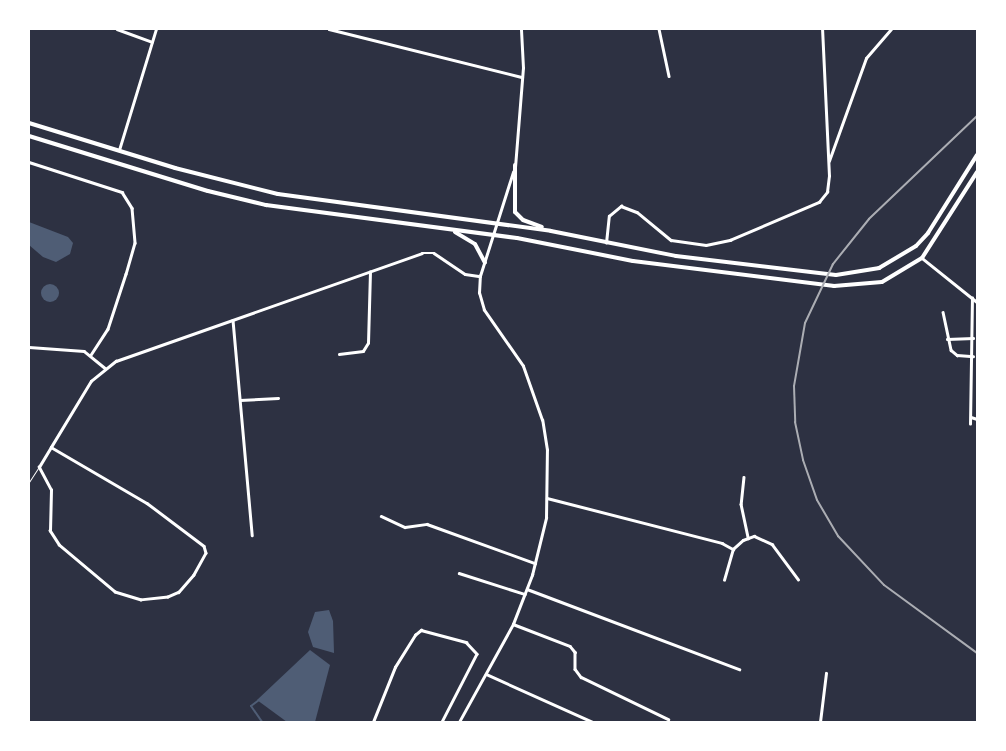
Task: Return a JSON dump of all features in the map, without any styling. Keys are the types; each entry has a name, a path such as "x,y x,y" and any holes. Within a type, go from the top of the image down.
{"main road":[{"path":"29,122 119,150 278,194 551,231 676,256 836,275 879,268 916,246 933,226 977,155"},
{"path":"29,136 208,191 266,205 494,235 633,261 802,284 834,286 882,282 922,258 977,172"},
{"path":"515,165 515,212 522,220 551,231"},
{"path":"450,230 470,239 485,263"}],"street":[{"path":"117,29 152,42"},
{"path":"119,150 156,29"},
{"path":"329,29 522,77"},
{"path":"459,722 513,624 527,589 535,563 547,498 547,450 542,420 519,359 484,310 478,293 480,276 515,165 522,77 521,29"},
{"path":"659,29 669,76"},
{"path":"606,242 609,216 621,206 637,212 665,237 679,243 706,245 730,240 820,202 828,187 822,29"},
{"path":"828,162 866,58 891,29"},
{"path":"29,162 122,192 132,208 135,243 108,329 92,355"},
{"path":"51,447 147,503 199,541 206,553 194,575 179,592 168,598 141,600 115,592 54,540 49,520 51,490 39,467 51,447 91,381 105,368 233,320 428,252 465,274 480,276"},
{"path":"922,258 977,302"},
{"path":"339,354 363,351 368,343 370,272"},
{"path":"970,424 973,356 972,298"},
{"path":"943,312 947,339 951,350 957,355 973,356"},
{"path":"233,320 252,534"},
{"path":"947,339 973,338"},
{"path":"29,347 59,347 92,355 105,368"},
{"path":"240,400 278,398"},
{"path":"971,417 977,419"},
{"path":"744,477 741,504 748,538"},
{"path":"547,498 722,543 733,549"},
{"path":"380,516 402,527 428,524 535,563"},
{"path":"724,580 733,549 748,538 759,537 772,544 798,579"},
{"path":"459,573 525,594"},
{"path":"527,589 739,669"},
{"path":"513,624 570,646 575,652 575,669 581,677 668,720"},
{"path":"374,722 396,667 415,634 421,630 466,642 477,654 442,722"},
{"path":"820,722 826,673"},
{"path":"486,674 593,722"}],"lane":[{"path":"29,482 39,467"}],"water":[{"path":"29,222 68,237 73,243 70,254 56,262 43,257 29,245"},
{"path":"50,284 56,287 59,293 56,299 50,302 44,299 41,293 44,287"},
{"path":"329,610 333,621 334,653 313,647 308,632 315,612"},
{"path":"310,650 330,665 315,722 287,722 257,700"}],"waterway":[{"path":"259,700 251,706 262,722"}],"railway":[{"path":"977,116 869,219 833,264 805,323 794,386 795,422 803,460 817,500 838,536 884,585 977,653"}]}
